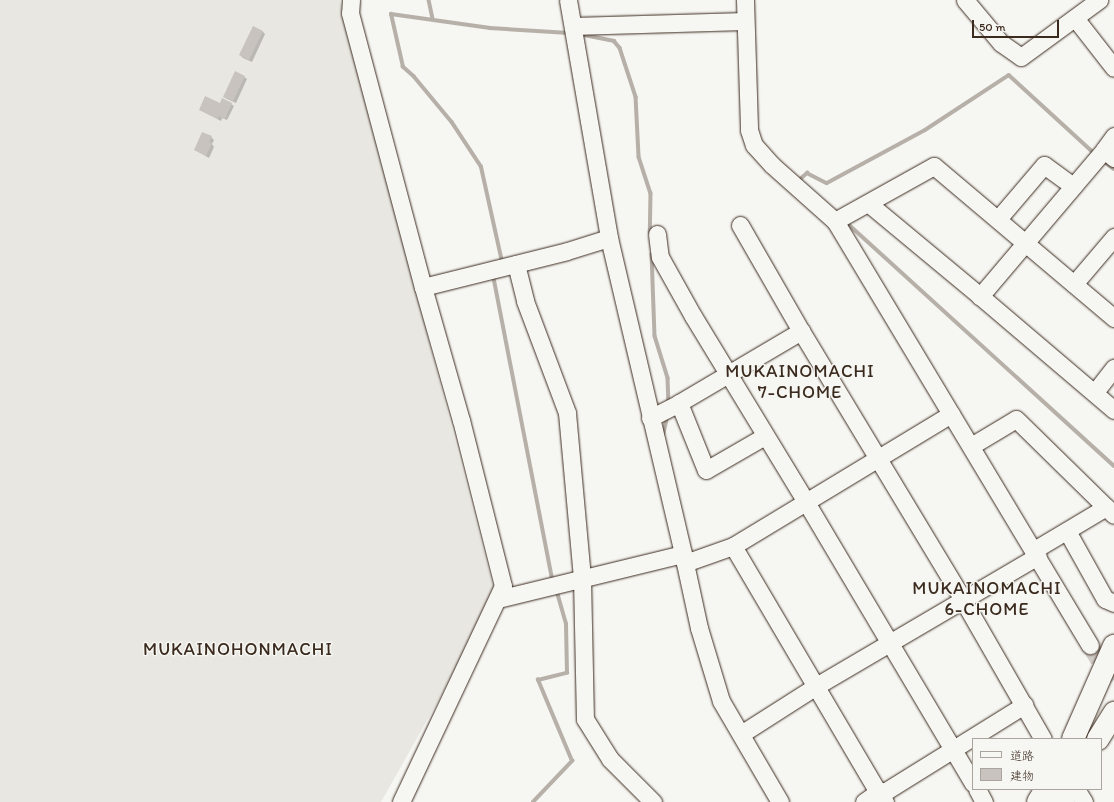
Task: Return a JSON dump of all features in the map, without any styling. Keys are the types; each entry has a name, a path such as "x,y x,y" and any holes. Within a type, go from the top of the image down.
{"highway":[{"path":"1074,738 1114,646"},
{"path":"1075,738 1114,675"},
{"path":"1099,738 1114,713"},
{"path":"1102,740 1114,725"},
{"path":"1038,802 1045,790"},
{"path":"1061,802 1067,790"}],"street":[{"path":"351,0 350,13 423,287 461,420 503,586 401,802"},
{"path":"568,0 609,238 699,628 721,701 780,802"},
{"path":"745,0 749,130 754,145 772,165 835,222 1036,553 1090,645"},
{"path":"965,0 1001,43 1021,57 1099,0"},
{"path":"1075,18 1114,68"},
{"path":"573,26 745,21"},
{"path":"980,296 1073,186 1103,156 1114,136"},
{"path":"998,219 1044,165 1073,186"},
{"path":"835,222 934,166 1114,318"},
{"path":"868,204 1095,392 1114,410"},
{"path":"740,225 801,331 963,600 1042,738"},
{"path":"657,234 660,256 693,316 806,502 972,781"},
{"path":"1074,284 1114,237"},
{"path":"423,287 516,264 609,238"},
{"path":"516,264 525,301 566,413 582,578 585,719 610,759 653,802"},
{"path":"650,418 679,403 801,331"},
{"path":"1095,392 1114,368"},
{"path":"679,403 706,470 765,436"},
{"path":"498,599 582,578 684,559 733,546 952,414"},
{"path":"741,734 816,686 963,600 1067,531 1110,511 1016,419 971,446"},
{"path":"1067,531 1105,599 1114,603"},
{"path":"733,546 882,797"},
{"path":"864,802 882,797 886,791 1024,705"},
{"path":"978,790 984,802"},
{"path":"1077,790 1084,802"}],"shaded area":[{"path":"0,0 340,0 496,598 381,802 0,802"}],"building":[{"path":"253,26 263,31 249,60 239,55"},
{"path":"235,71 245,76 233,101 223,97"},
{"path":"205,96 220,103 222,98 232,103 225,119 219,116 218,119 199,110"},
{"path":"202,132 212,136 209,142 212,143 206,156 194,150"}],"waterway":[{"path":"429,0 433,19"},
{"path":"502,262 481,167 452,123 414,77 403,67 391,14 490,28 569,33"},
{"path":"579,34 614,41 620,48 636,97 639,157 651,193 650,232"},
{"path":"799,180 807,173 827,183 925,130 1009,75 1094,153"},
{"path":"1105,162 1114,169"},
{"path":"844,220 1114,466"},
{"path":"652,254 655,336 668,378 669,402"},
{"path":"500,276 494,278 553,581"},
{"path":"663,435 668,414"},
{"path":"533,802 572,761 538,680 567,673 566,624 556,589"}],"tunnel":[{"path":"1090,645 1114,685"}],"district":[{"name":"MUKAINOMACHI 7-CHOME","path":"800,382"},
{"name":"MUKAINOMACHI 6-CHOME","path":"987,599"},
{"name":"MUKAINOHONMACHI","path":"238,649"}]}
